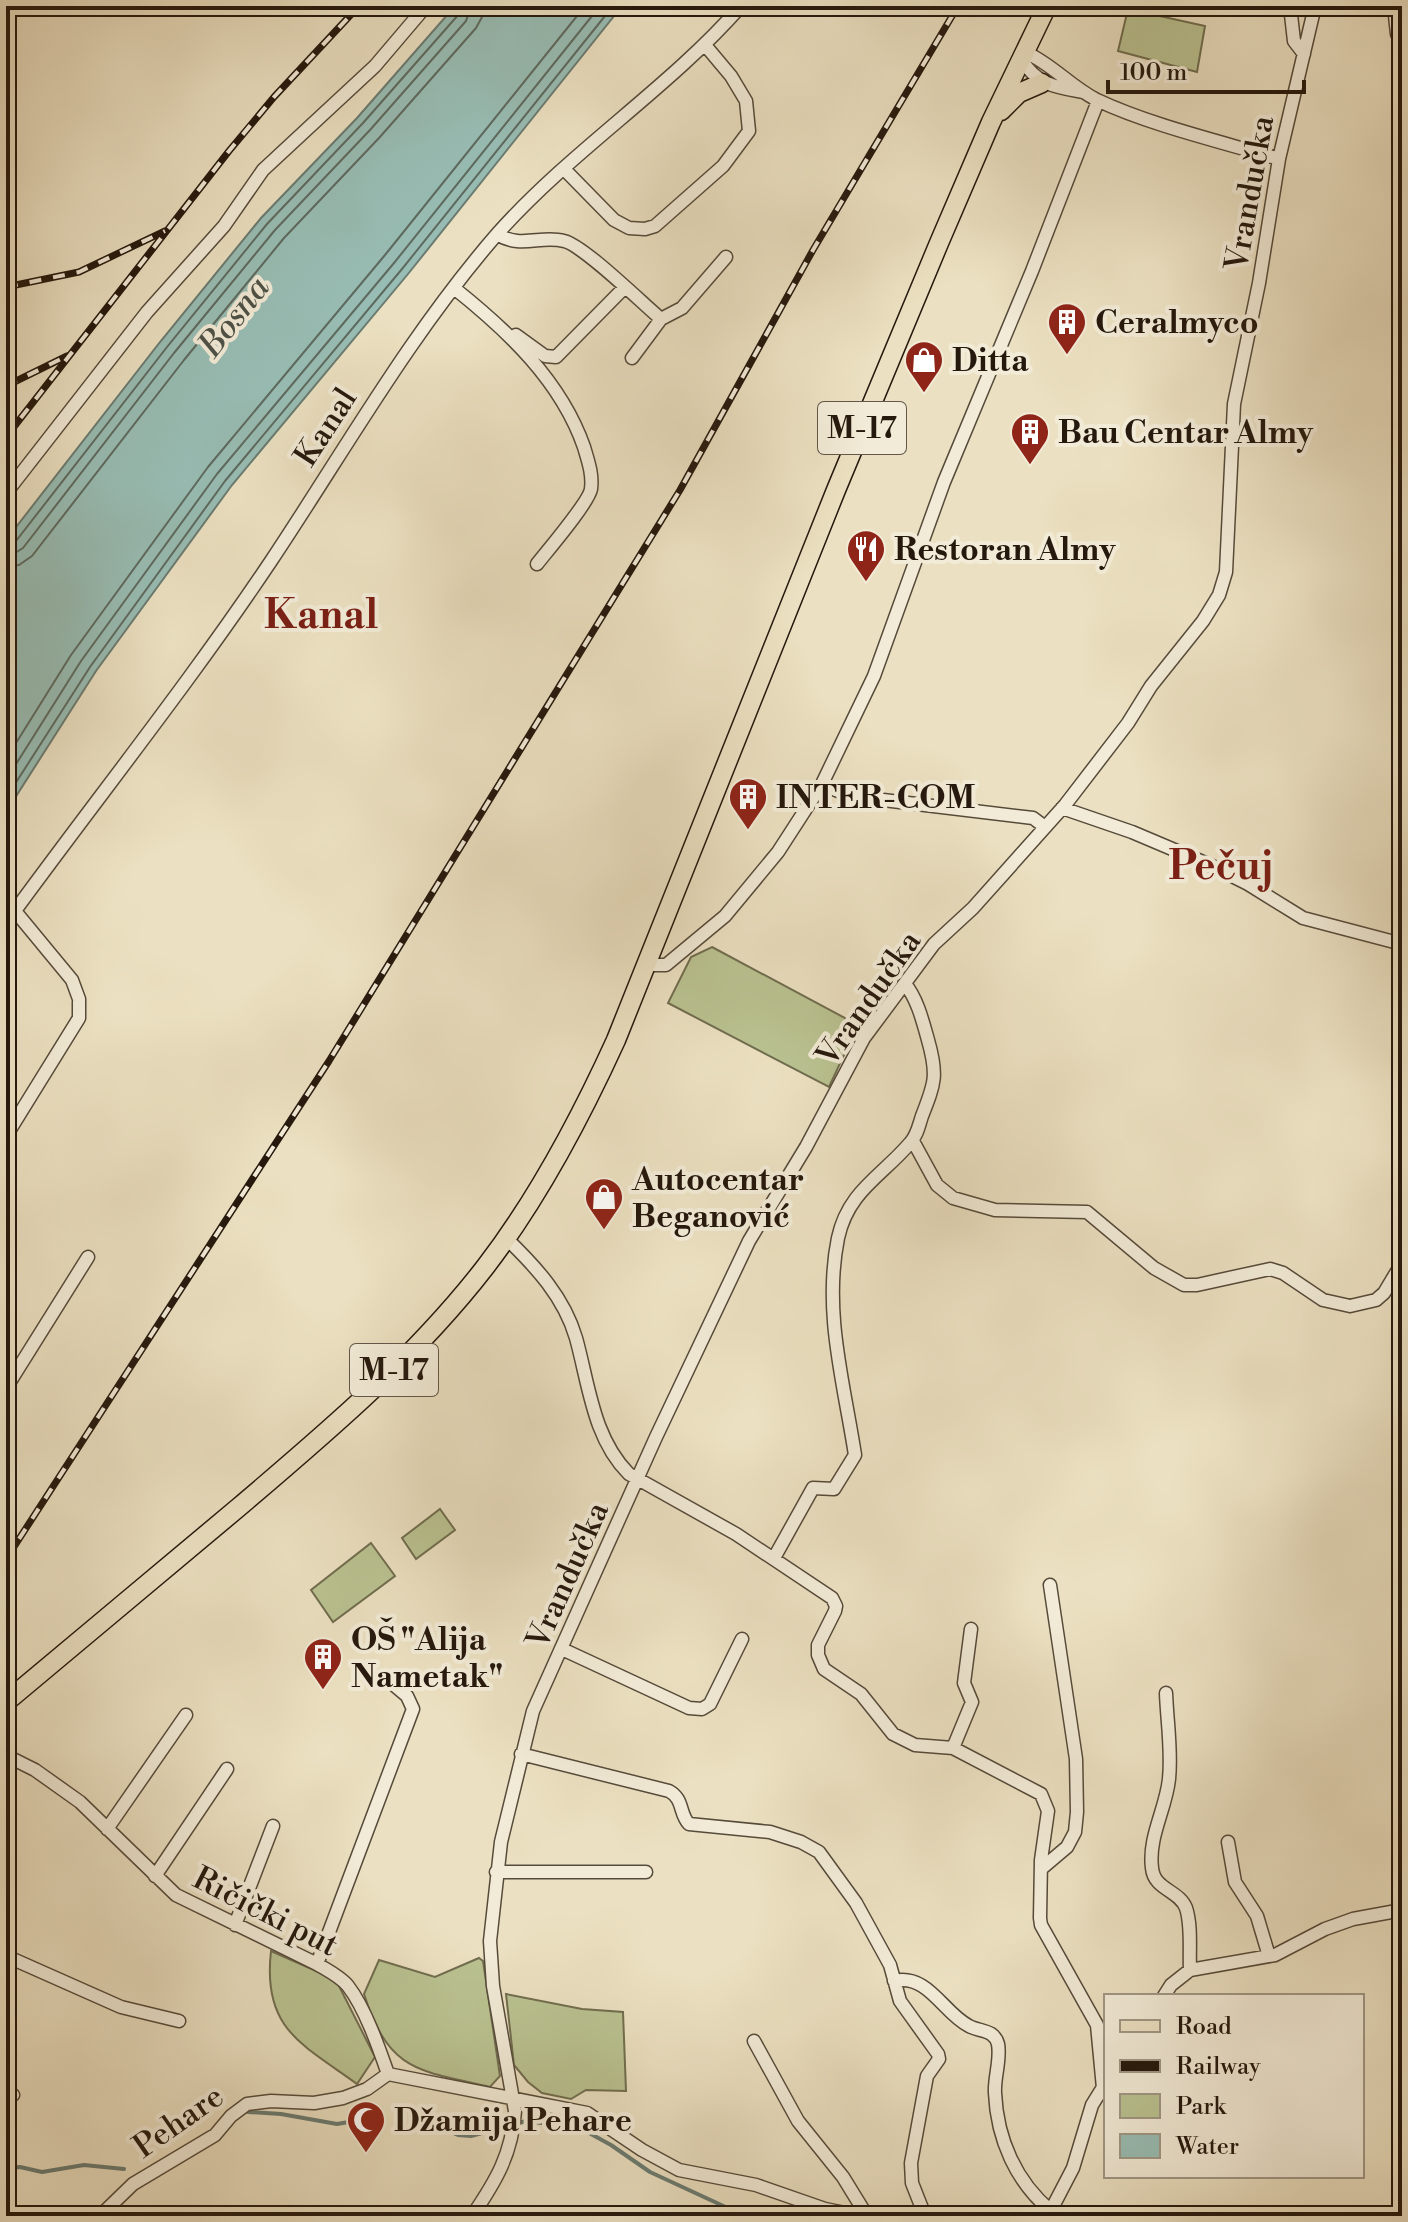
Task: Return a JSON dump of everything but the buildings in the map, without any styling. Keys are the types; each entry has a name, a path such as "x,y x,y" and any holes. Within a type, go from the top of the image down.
{"main road":[{"name":"M-17","path":"6,1702 360,1403 426,1338 506,1238 540,1186 578,1119 616,1040 836,490 991,122 1047,6"},
{"path":"991,122 1019,93 1042,83"}],"street":[{"path":"6,493 147,312 224,226 263,170 375,66 426,6"},
{"name":"Kanal","path":"6,923 270,562 398,363 497,234 534,196 705,45 741,6"},
{"path":"1290,6 1294,41 1304,54"},
{"name":"Vrandučka","path":"472,2216 500,2175 514,2129 515,2115 493,1986 490,1941 496,1872 533,1711 656,1437 749,1241 806,1147 864,1038 934,944 973,908 1062,808 1128,723 1151,686 1203,621 1219,595 1226,572 1234,404 1259,283 1279,159 1315,6"},
{"path":"1394,6 1397,34 1402,42"},
{"path":"564,169 614,220 629,228 655,226 686,200 723,166 749,131 746,101 731,76 705,45"},
{"path":"1084,92 1042,83 1028,71 1024,56 1042,60 1098,101 1279,159"},
{"path":"647,965 666,965 725,916 778,852 822,784 874,676 944,482 1032,271 1098,101"},
{"path":"497,234 515,242 567,241 661,319"},
{"path":"632,358 661,319 682,308 726,257"},
{"path":"454,288 509,335 560,396 575,421 591,469 591,493 537,564"},
{"path":"509,335 515,334 545,356 556,357 624,288"},
{"path":"822,784 850,796 1033,818 1045,827"},
{"path":"1062,808 1132,832 1210,865 1303,918 1402,944"},
{"path":"6,1136 79,1018 79,999 72,980 15,911"},
{"path":"774,1558 813,1488 834,1489 855,1455 840,1377 832,1270 848,1209 862,1188 913,1141 935,1087 934,1065 922,1019 905,984"},
{"path":"913,1141 937,1185 953,1198 995,1210 1087,1212 1154,1268 1184,1285 1270,1269 1283,1273 1323,1300 1350,1306 1376,1300 1384,1293 1402,1263"},
{"path":"506,1238 537,1269 563,1307 575,1338 591,1405 620,1465 638,1479 774,1558 832,1598 836,1606 818,1645 818,1655 824,1669 861,1694 893,1734 904,1741 953,1748 1041,1794 1048,1811 1041,1869 1041,1925 1102,2026 1104,2085 1092,2105 1073,2168 1050,2214 1022,2183 1010,2159 995,2092 998,2042 994,2035 964,2023 921,1984 894,1981"},
{"path":"6,1388 88,1257"},
{"path":"1041,1869 1067,1847 1075,1832 1077,1812 1076,1759 1050,1585"},
{"path":"953,1748 972,1702 964,1683 971,1629"},
{"path":"562,1649 689,1708 702,1709 710,1704 742,1639"},
{"path":"317,1964 413,1709 407,1696 387,1679"},
{"path":"1166,1693 1170,1776 1155,1834 1151,1868 1160,1886 1182,1901 1187,1910 1190,1970"},
{"path":"107,1829 186,1715"},
{"path":"521,1754 669,1791 680,1800 684,1818 689,1824 770,1832 801,1842 819,1852 856,1903 890,1965 900,2001 938,2054 939,2059 927,2076 911,2163 912,2183 925,2216"},
{"name":"Ričički put","path":"9,1760 35,1770 80,1802 176,1895 317,1964 348,1986 377,2041 388,2074"},
{"path":"155,1876 227,1769"},
{"path":"235,1925 273,1826"},
{"path":"1228,1842 1235,1882 1257,1916 1269,1956"},
{"path":"496,1872 646,1872"},
{"path":"1165,1994 1171,1985 1190,1970 1269,1956 1353,1919 1402,1910"},
{"path":"6,1956 121,2007 179,2021"},
{"path":"754,2041 798,2121 843,2177 867,2216"},
{"path":"388,2074 587,2113 642,2150 679,2170 756,2185 825,2209 860,2216"},
{"name":"Pehare","path":"100,2216 133,2184 215,2135 231,2116 247,2104 271,2101 314,2103 343,2098 367,2089 388,2074"}],"green space":[{"path":"1128,9 1205,26 1197,72 1118,51"},
{"path":"712,947 858,1025 829,1087 668,1003 691,957"},
{"path":"440,1509 455,1530 416,1559 402,1538"},
{"path":"371,1543 395,1576 333,1622 311,1590"},
{"path":"271,1951 338,1984 375,2057 357,2084 303,2045 280,2017 273,1999 270,1977"},
{"path":"479,1958 483,1961 500,2076 490,2087 425,2071 409,2063 384,2039 364,1994 379,1960 435,1977"},
{"path":"506,1994 582,2009 623,2012 626,2091 586,2090 571,2099 542,2093 528,2082 514,2065"}],"water":[{"name":"Bosna","path":"455,6 622,6 408,274 232,485 96,671 6,812 6,540 261,218 357,118"}],"waterway":[{"path":"399,2107 414,2108 458,2135 471,2136 526,2121 580,2128 650,2172 745,2216"},
{"path":"248,2112 281,2114 337,2124 349,2122"},
{"path":"6,2168 20,2167 42,2172 84,2165 124,2169"}],"railway":[{"path":"6,437 229,151 274,97 359,6"},
{"path":"6,1559 329,1061 680,490 813,250 958,6"},
{"path":"6,287 79,272 165,231"},
{"path":"6,386 67,356"}],"place":[{"name":"Ceralmyco","path":"1067,356"},
{"name":"Ditta","path":"924,394"},
{"name":"Bau Centar Almy","path":"1030,466"},
{"name":"Restoran Almy","path":"866,583"},
{"name":"INTER-COM","path":"748,831"},
{"name":"Autocentar Beganović","path":"604,1231"},
{"name":"OŠ \"Alija Nametak\"","path":"323,1691"},
{"name":"Džamija Pehare","path":"366,2154"}],"district":[{"name":"Kanal","path":"321,614"},
{"name":"Pečuj","path":"1221,865"}]}
